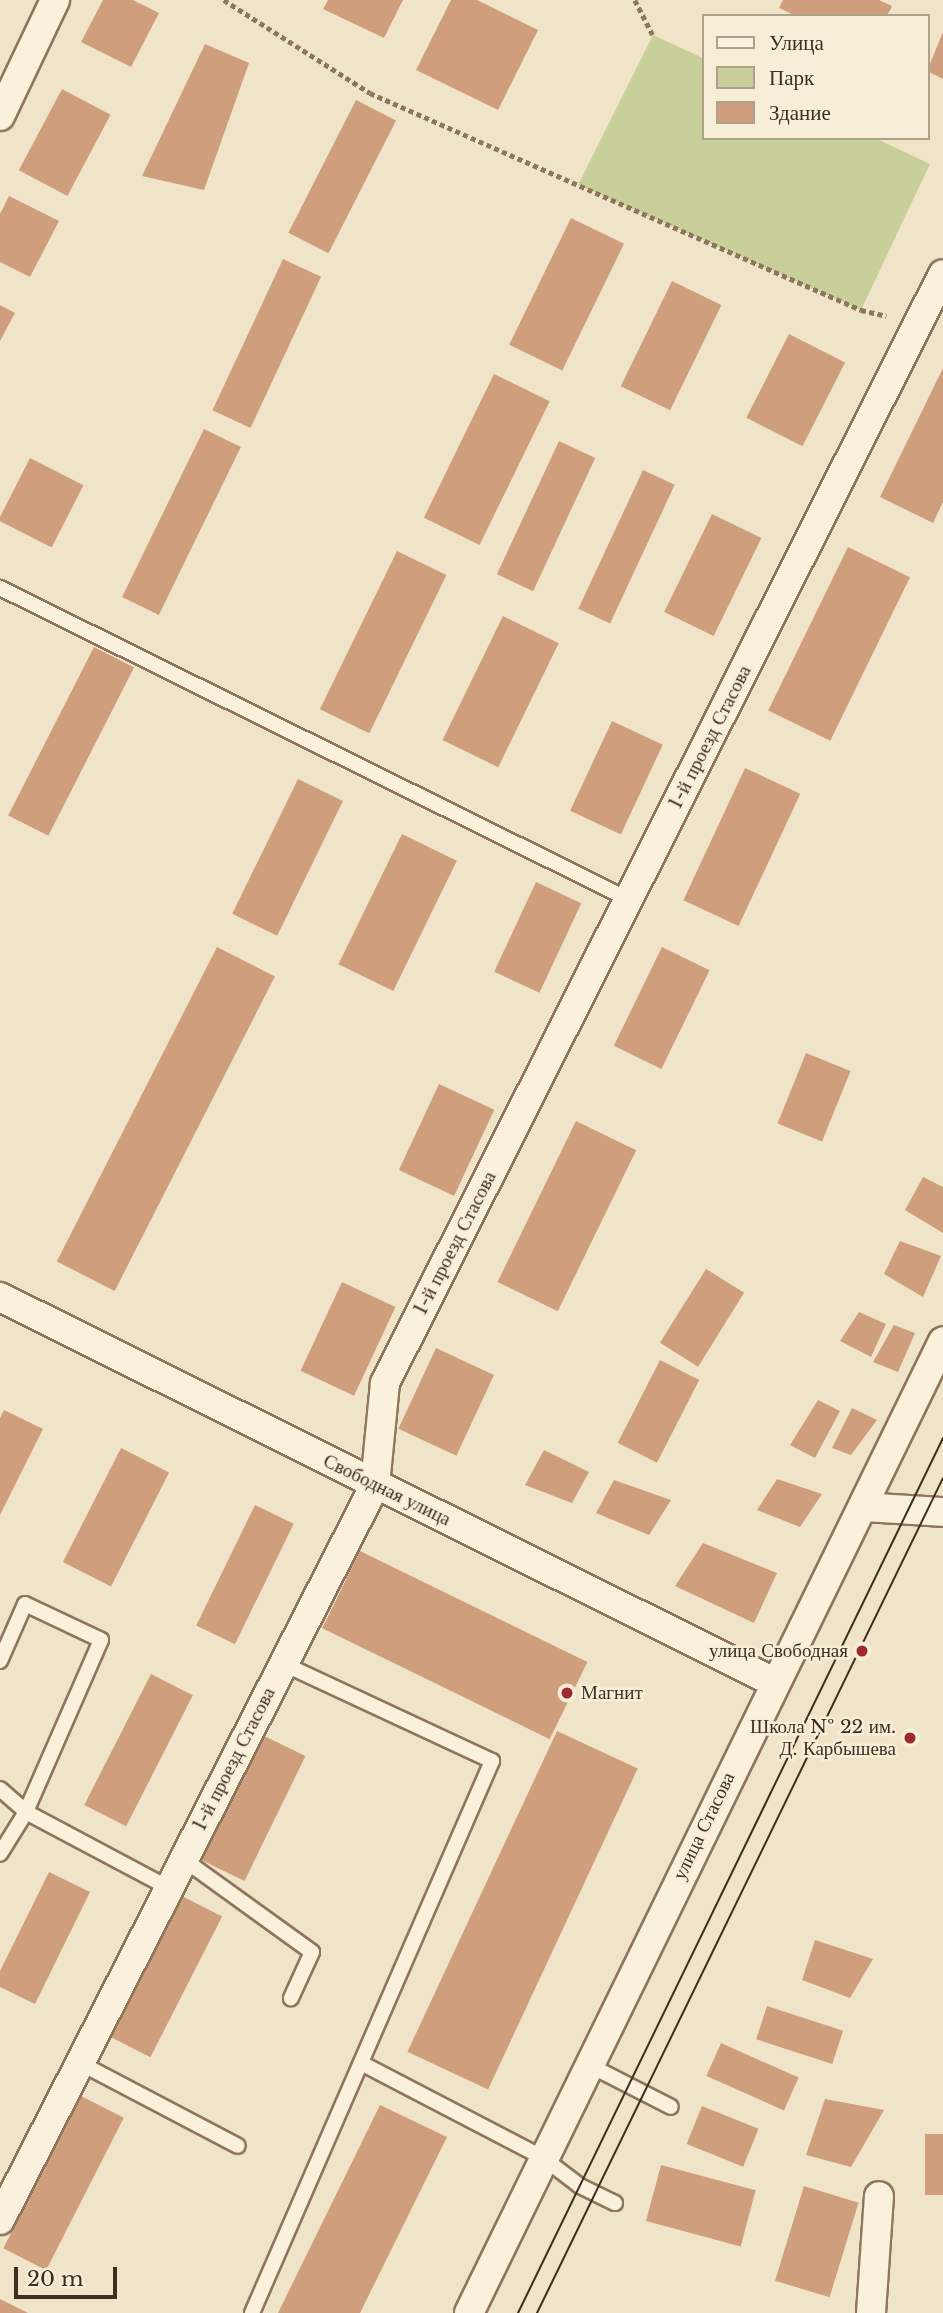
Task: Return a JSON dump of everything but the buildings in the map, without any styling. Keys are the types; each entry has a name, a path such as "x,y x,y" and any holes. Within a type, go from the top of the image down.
{"street":[{"path":"0,116 55,0"},
{"name":"1-й проезд Стасова","path":"0,2220 167,1887 375,1485 385,1382 943,274"},
{"name":"Свободная улица","path":"0,1297 774,1682"},
{"name":"улица Стасова","path":"469,2313 587,2064 943,1341"},
{"path":"863,1507 943,1512"},
{"path":"871,2313 879,2196"}],"lane":[{"path":"0,587 628,900"},
{"path":"0,1661 25,1604 101,1640 26,1812 0,1854"},
{"path":"252,2313 363,2064 492,1761 284,1664"},
{"path":"0,1789 26,1812 167,1887"},
{"path":"183,1858 312,1952 291,1998"},
{"path":"80,2063 238,2146"},
{"path":"363,2064 542,2157 580,2186 615,2203"},
{"path":"587,2064 671,2107"}],"path":[{"path":"224,0 370,93 861,310 918,324"},
{"path":"635,0 653,35"}],"green space":[{"path":"653,35 702,58 702,140 879,140 930,164 861,310 578,185"}],"tram line":[{"path":"518,2313 943,1438"},
{"path":"537,2313 943,1478"}],"place":[{"name":"улица Свободная","path":"862,1651"},
{"name":"Магнит","path":"567,1693"},
{"name":"Школа № 22 им. Д. Карбышева","path":"910,1738"}]}
